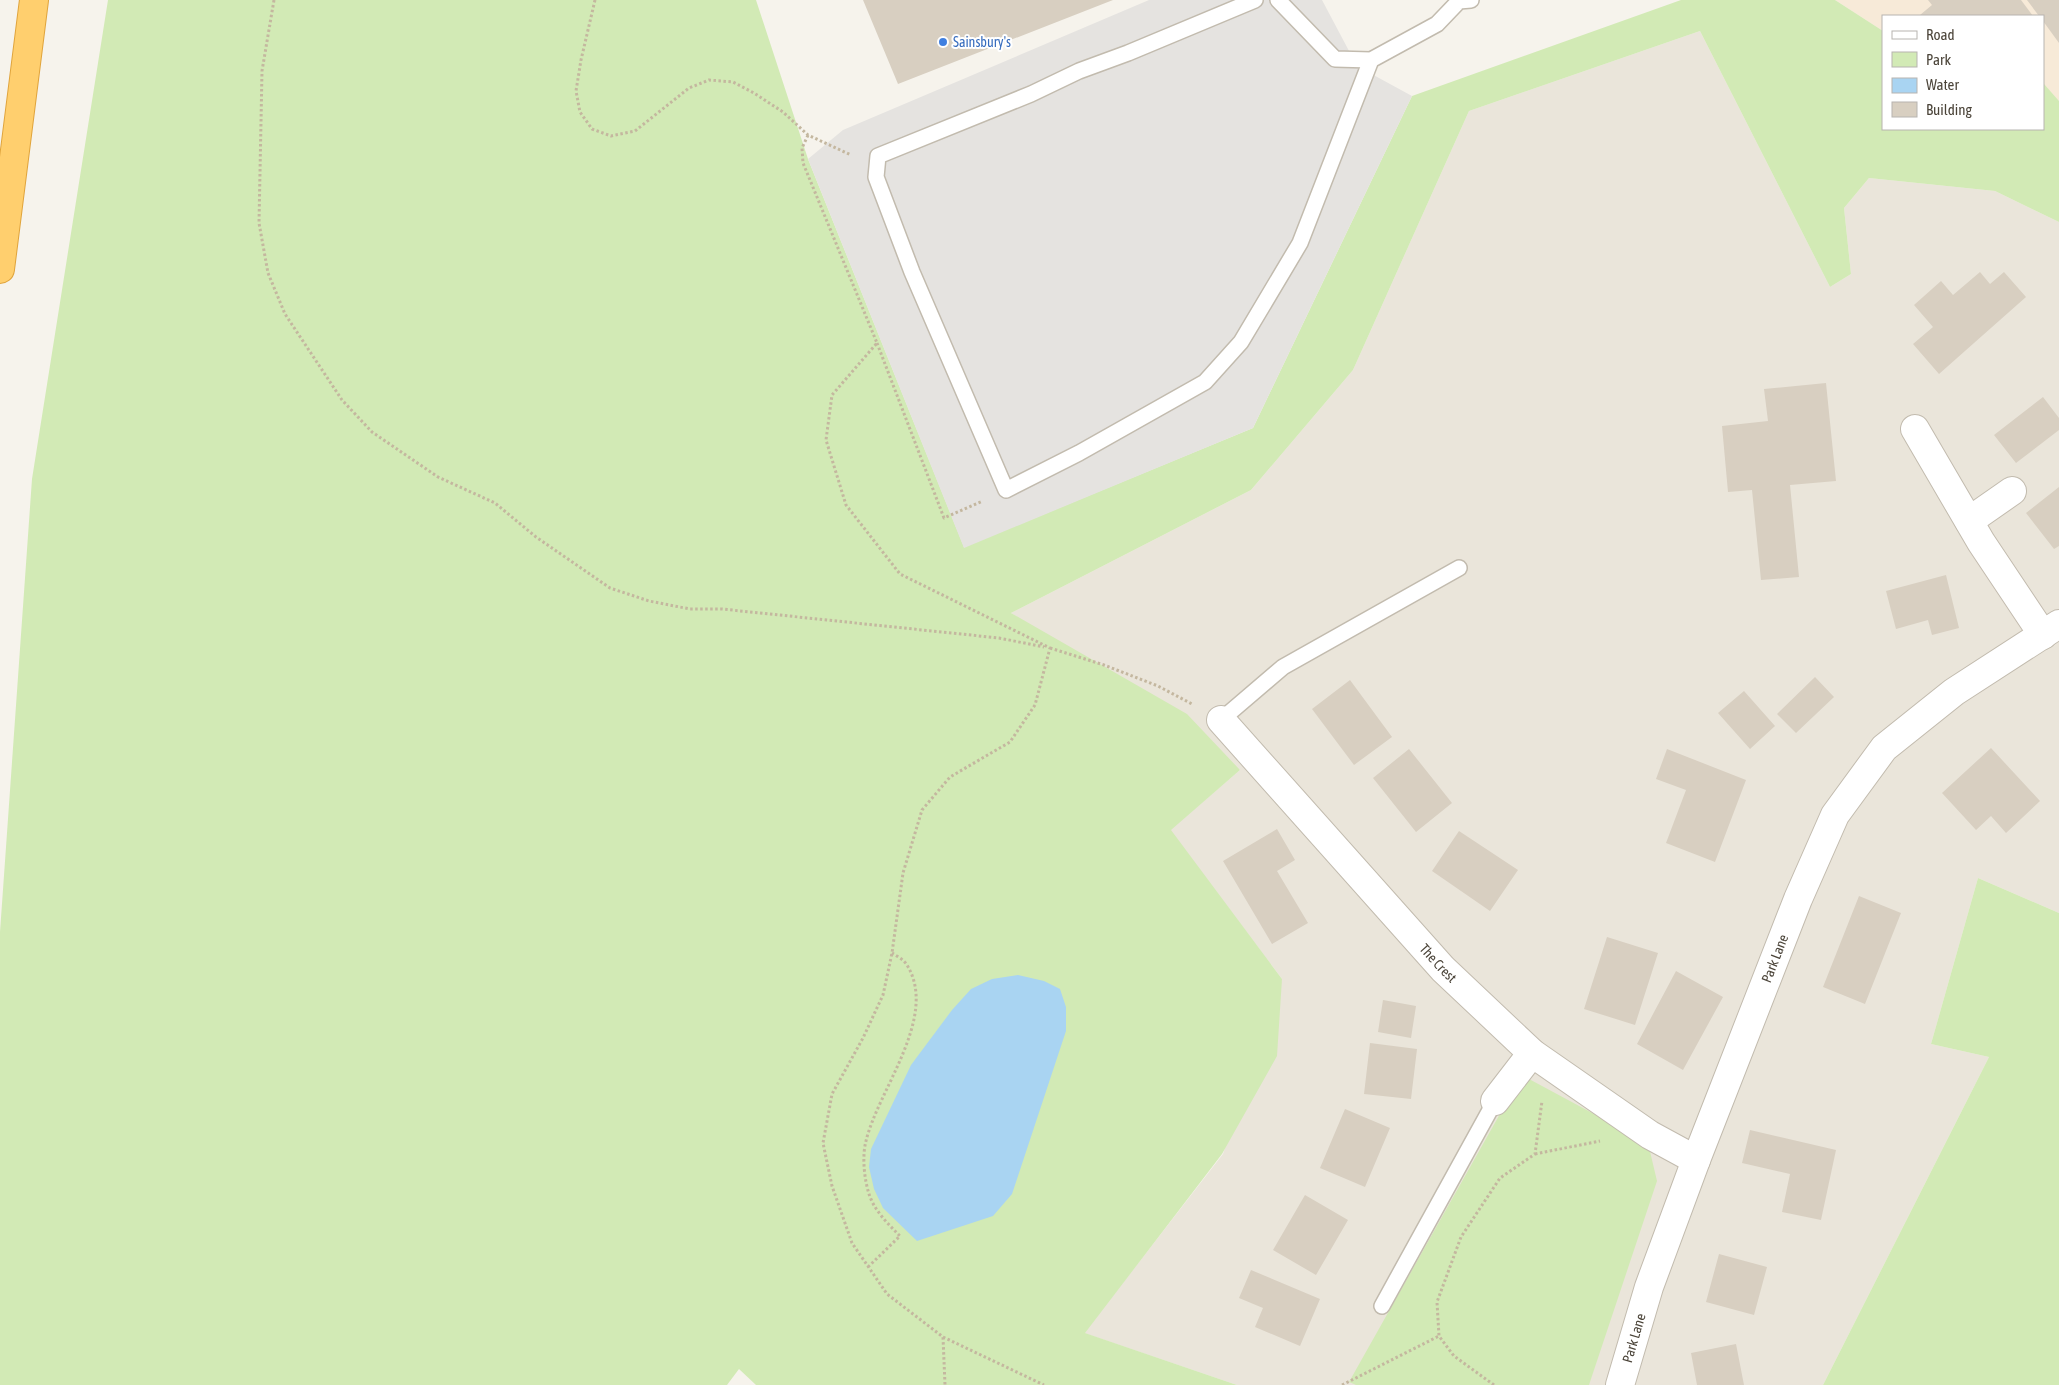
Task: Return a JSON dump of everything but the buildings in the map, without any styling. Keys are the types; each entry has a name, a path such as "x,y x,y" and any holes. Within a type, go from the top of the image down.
{"highway":[{"path":"0,270 34,0"}],"street":[{"path":"1915,428 1969,521 2051,629"},
{"path":"1969,521 2012,491"},
{"name":"Park Lane","path":"1620,1385 1648,1287 1798,899 1835,815 1884,748 1954,692 2051,629"},
{"name":"The Crest","path":"1221,720 1443,969 1532,1053 1650,1135 1696,1160"},
{"path":"1495,1100 1532,1053"}],"lane":[{"path":"1255,0 878,156 876,177 912,272 1006,490 1087,449 1206,382 1241,342 1300,243 1372,60"},
{"path":"1278,0 1335,59 1372,60 1437,24 1463,0"},
{"path":"1221,720 1283,667 1459,568"},
{"path":"1382,1306 1495,1100"}],"path":[{"path":"274,0 262,70 259,223 268,273 285,314 313,357 342,400 372,432 438,477 495,503 536,537 610,588 649,601 690,608 722,609 1000,638 1050,648 1104,665 1158,686 1221,720"},
{"path":"596,0 581,60 576,91 580,112 592,129 611,136 634,131 689,88 709,80 733,82 783,112 808,135 855,157 878,164"},
{"path":"808,135 802,148 803,163 877,343 944,518 1006,490"},
{"path":"877,343 832,395 826,440 846,505 900,574 1050,648"},
{"path":"1044,1385 943,1337 887,1294 852,1244 834,1194 823,1143 832,1094 863,1038 883,995 892,953 903,873 922,810 950,777 1010,742 1035,705 1050,648"},
{"path":"868,1267 900,1236 883,1219 869,1194 864,1170 866,1142 874,1115 898,1063 913,1025 916,1011 914,985 906,964 892,953"},
{"path":"1532,1053 1542,1101 1535,1154"},
{"path":"1494,1385 1454,1356 1439,1336 1437,1302 1461,1237 1500,1178 1535,1154 1610,1139"},
{"path":"1342,1385 1439,1336"},
{"path":"943,1337 945,1385"}],"shaded area":[{"path":"1149,0 1322,0 1357,66 1412,96 1253,428 964,548 808,159 843,130"},
{"path":"1835,0 2059,0 2059,101 2044,85 2044,15 1882,15 1882,30"},
{"path":"1700,31 1830,287 1851,274 1844,208 1869,178 1995,191 2059,222 2059,913 1978,878 1931,1044 1989,1057 1823,1385 1237,1385 1084,1333 1223,1154 1282,979 1170,830 1240,770 1011,613 1251,490 1353,370 1469,111"}],"green space":[{"path":"108,0 756,0 808,159 964,547 1253,428 1412,96 1681,0 1835,0 1882,30 1882,130 2044,130 2044,84 2059,101 2059,222 1995,191 1869,178 1844,208 1851,274 1830,287 1700,31 1469,111 1353,370 1251,490 1011,613 1187,714 1240,770 1171,830 1282,979 1277,1056 1222,1154 1085,1333 1237,1385 756,1385 739,1369 727,1385 0,1385 0,932 32,479"},
{"path":"1978,878 2059,913 2059,1385 1823,1385 1989,1057 1931,1044"},
{"path":"1529,1079 1648,1143 1657,1181 1589,1385 1356,1385 1349,1382 1505,1105"}],"water":[{"path":"1018,975 1044,981 1060,989 1066,1007 1066,1031 1012,1194 993,1216 917,1241 883,1208 874,1189 869,1167 871,1149 911,1065 952,1010 971,989 992,979"}],"place":[{"name":"Sainsbury's","path":"943,42"}]}
